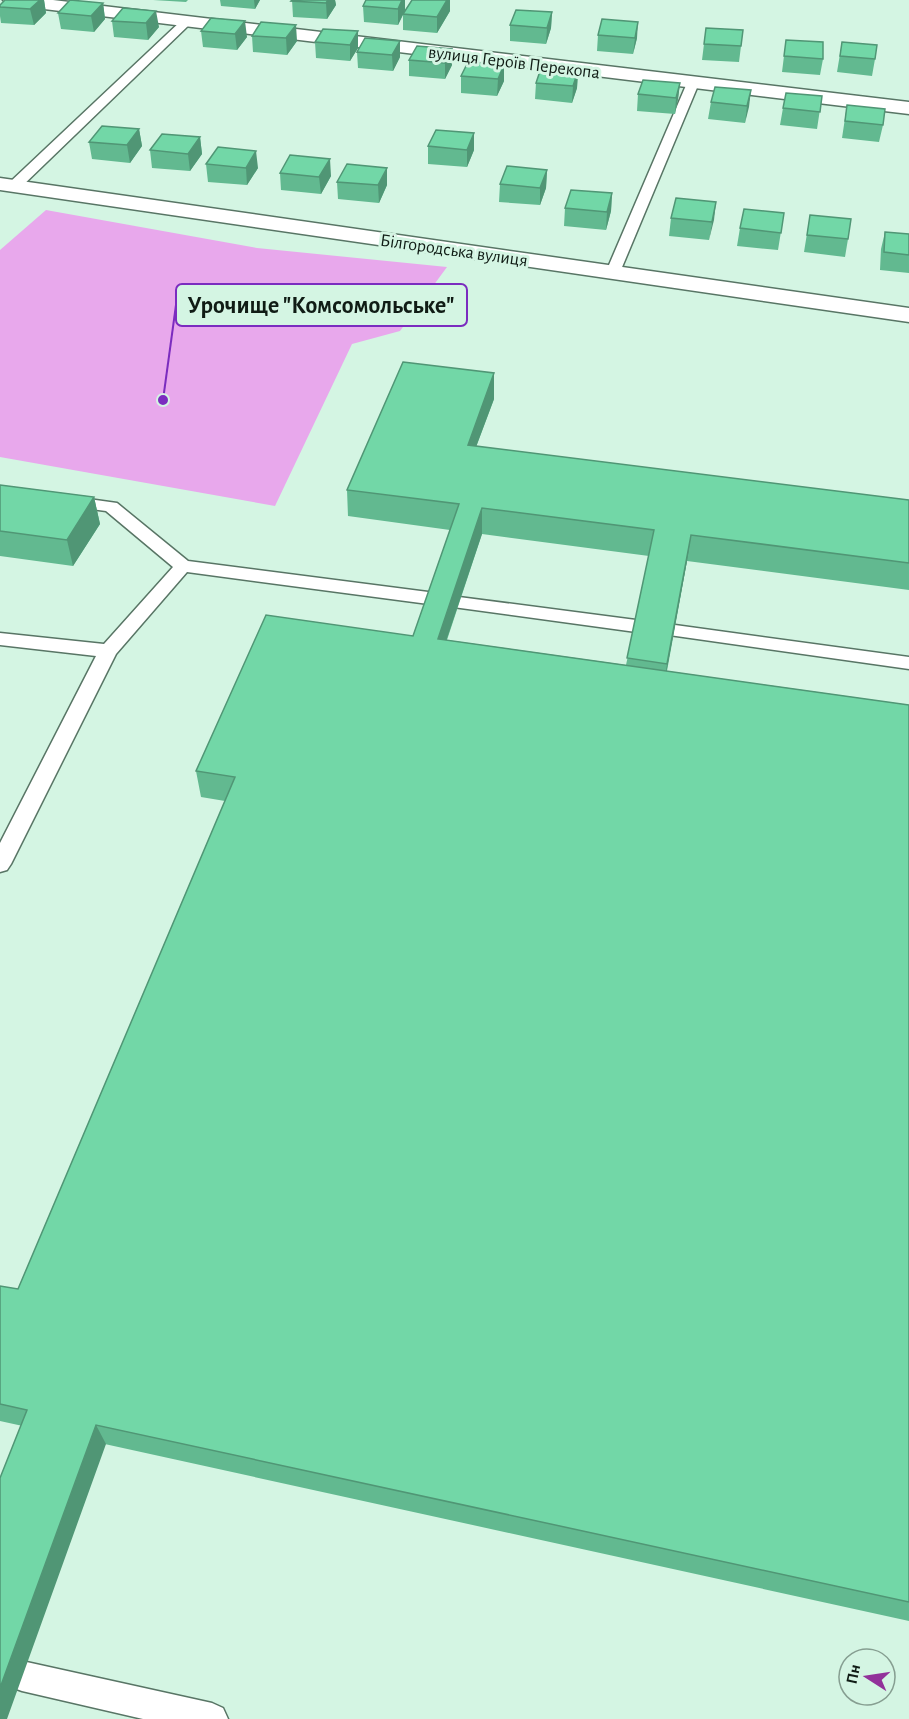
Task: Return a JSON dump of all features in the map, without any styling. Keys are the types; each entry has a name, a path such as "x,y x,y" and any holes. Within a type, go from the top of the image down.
{"street":[{"name":"вулиця Героїв Перекопа","path":"11,0 909,108"},
{"name":"Білгородська вулиця","path":"7,185 909,315"}],"lane":[{"path":"7,185 186,22"},
{"path":"613,272 693,83"},
{"path":"55,499 111,507 183,566 435,600"},
{"path":"0,864 108,651 183,566"},
{"path":"459,603 636,626"},
{"path":"675,631 909,663"},
{"path":"0,639 108,651"},
{"path":"22,1676 212,1719"}],"shaded area":[{"path":"46,210 257,248 447,267 400,331 352,344 275,506 0,457 0,250"}],"building":[{"path":"5,0 40,0 30,9 0,7"},
{"path":"70,0 103,3 91,16 58,13"},
{"path":"292,0 328,0 326,3"},
{"path":"366,0 402,0 398,9 363,6"},
{"path":"412,0 447,0 437,17 403,14"},
{"path":"123,8 156,11 146,23 112,21"},
{"path":"516,10 552,12 547,28 510,25"},
{"path":"211,18 245,21 235,34 201,31"},
{"path":"602,19 638,22 635,38 598,35"},
{"path":"261,22 296,25 286,38 252,36"},
{"path":"706,28 743,30 741,46 704,44"},
{"path":"323,29 358,31 350,45 315,42"},
{"path":"365,38 400,41 392,55 357,52"},
{"path":"786,40 823,42 823,59 784,56"},
{"path":"842,42 877,45 875,59 840,56"},
{"path":"417,46 452,49 445,63 409,60"},
{"path":"468,62 504,65 498,79 461,76"},
{"path":"541,68 578,71 573,86 536,83"},
{"path":"643,80 680,83 676,98 638,94"},
{"path":"715,87 751,90 747,106 711,102"},
{"path":"786,93 822,96 820,112 783,108"},
{"path":"847,105 885,109 883,125 845,121"},
{"path":"102,126 139,129 127,145 89,142"},
{"path":"436,130 474,133 467,150 428,146"},
{"path":"162,134 200,137 188,154 150,150"},
{"path":"218,147 256,151 246,168 206,164"},
{"path":"290,155 330,159 319,177 280,173"},
{"path":"347,164 387,168 378,185 337,182"},
{"path":"507,166 547,170 540,188 500,184"},
{"path":"571,190 612,193 607,212 565,208"},
{"path":"676,198 716,202 712,222 671,218"},
{"path":"744,209 784,213 781,233 740,228"},
{"path":"810,215 851,219 848,239 807,235"},
{"path":"885,232 909,234 909,255 884,252"},
{"path":"403,362 494,373 468,445 909,500 909,563 691,535 667,664 627,658 654,530 482,508 438,639 909,705 909,1602 96,1425 0,1688 0,1478 27,1410 0,1404 0,1286 18,1289 235,777 196,771 266,615 413,636 459,504 347,490"},
{"path":"0,485 94,497 67,540 0,531"}],"place":[{"name":"Урочище \"Комсомольське\"","path":"163,400"}]}
